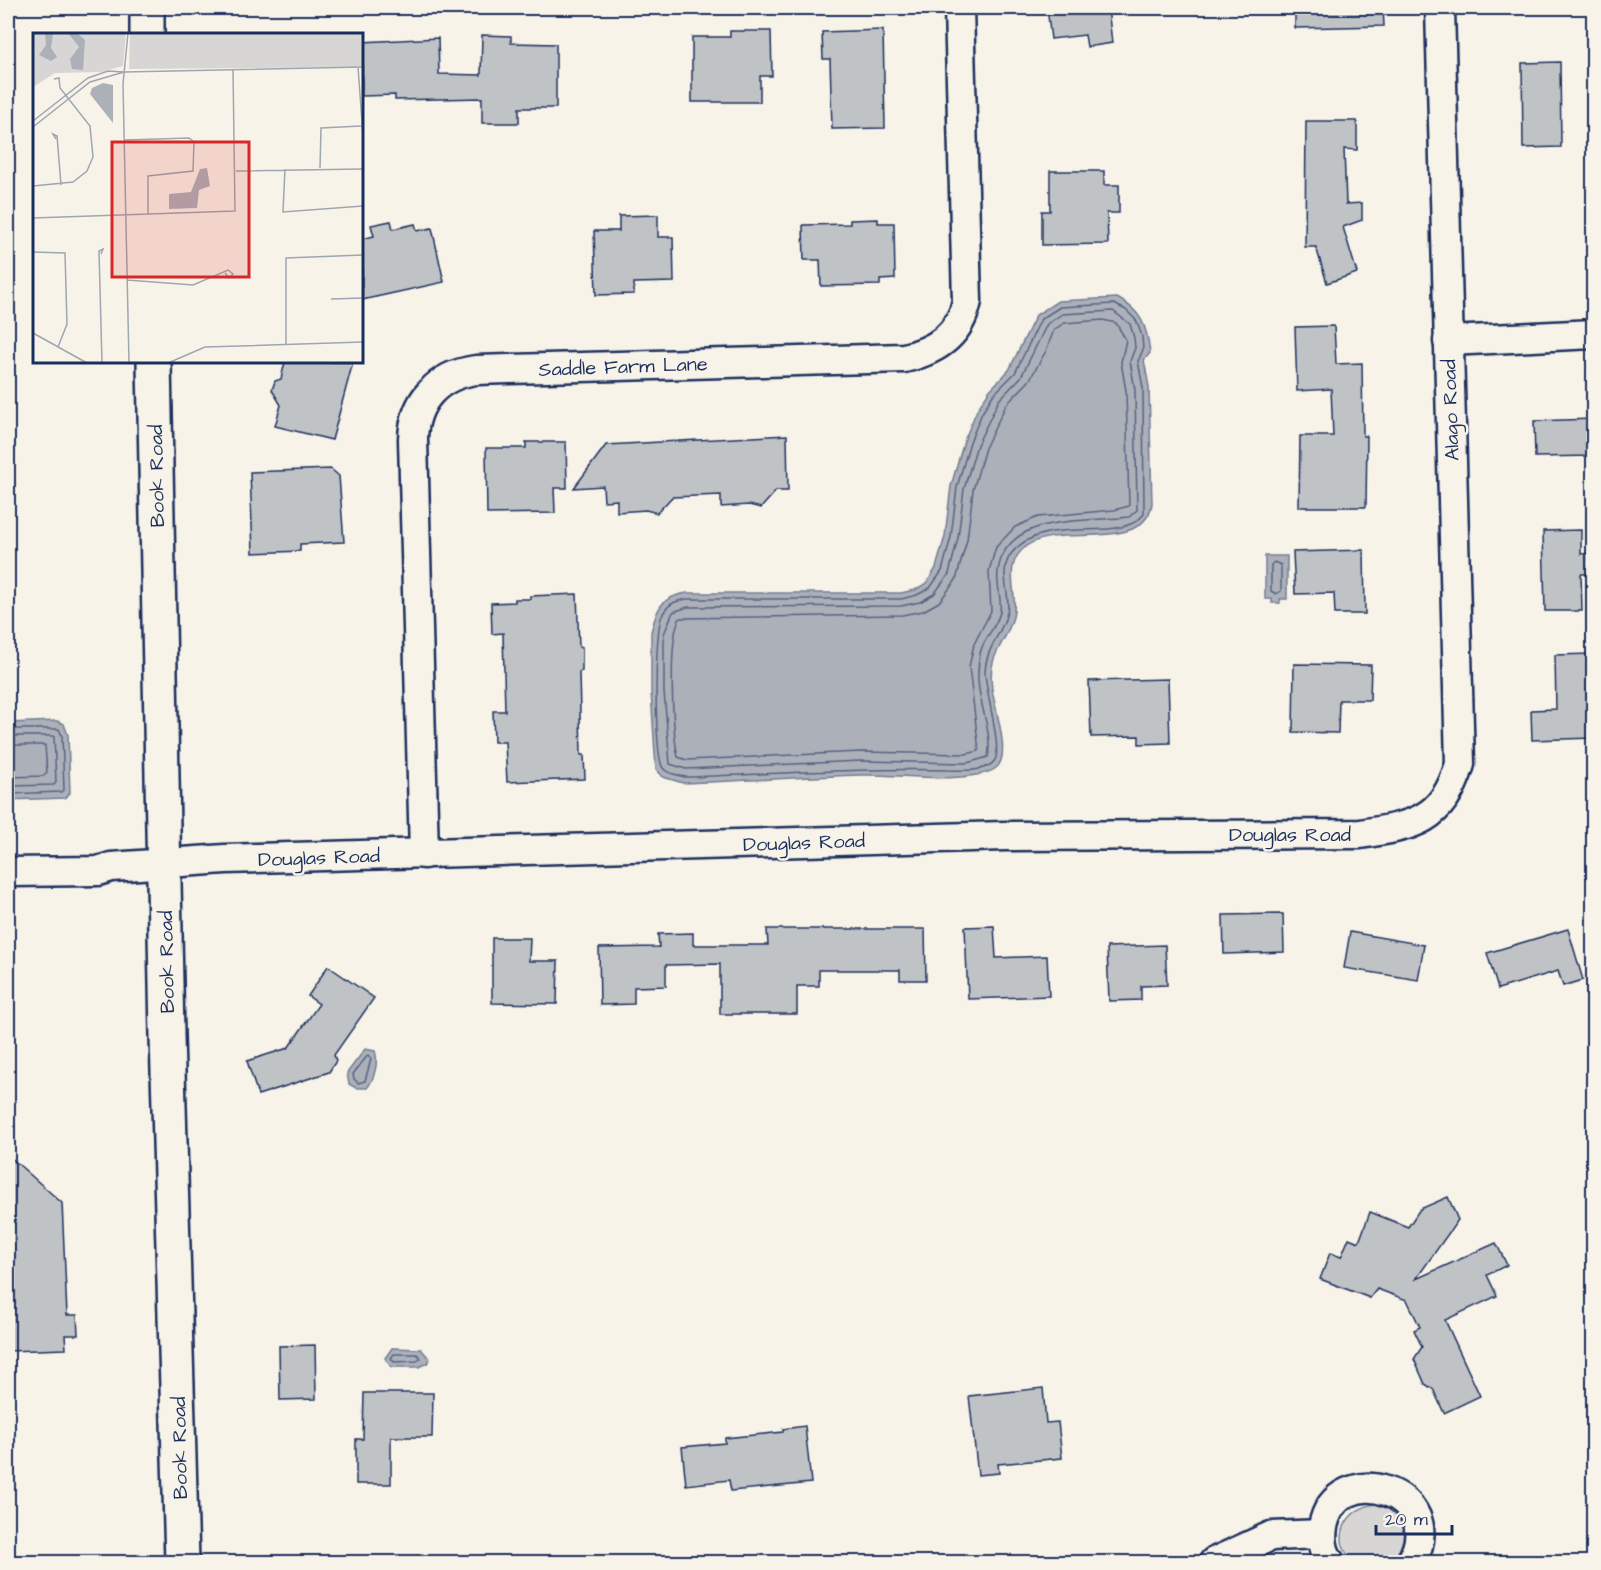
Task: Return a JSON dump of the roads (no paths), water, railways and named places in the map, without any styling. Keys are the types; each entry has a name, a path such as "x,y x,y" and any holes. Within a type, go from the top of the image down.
{"street":[{"path":"147,8 147,33"},
{"name":"Saddle Farm Lane","path":"424,854 413,439 414,425 425,399 445,379 476,370 904,358 922,354 936,347 956,329 968,301 959,8"},
{"name":"Alago Road","path":"1439,807 1452,789 1460,764 1440,8"},
{"path":"1449,340 1593,334"},
{"name":"Book Road","path":"154,363 182,1563"},
{"name":"Douglas Road","path":"8,872 98,871 111,867 164,863 1005,836 1360,834 1399,828 1421,819 1439,807"},
{"path":"1330,1563 1323,1547 1324,1521 1337,1500 1360,1488 1385,1489 1406,1503 1418,1524 1417,1550 1411,1563"},
{"path":"1214,1563 1271,1536 1322,1534"}],"water":[{"path":"1117,298 1137,314 1145,327 1149,343 1150,353 1144,360 1149,387 1152,504 1145,519 1133,528 1118,533 1042,539 1028,545 1014,561 1012,570 1013,617 994,658 991,677 1002,742 1001,762 996,768 977,775 944,778 861,775 683,783 663,777 656,769 651,692 651,632 658,610 662,605 671,597 687,593 901,593 915,590 927,583 936,568 945,536 951,486 964,441 977,410 989,391 1009,370 1036,315 1058,301"},
{"path":"1265,556 1287,556 1287,599 1280,599 1280,603 1272,603 1272,599 1265,599"},
{"path":"57,721 64,724 68,735 70,793 65,798 8,800 8,723"},
{"path":"365,1049 375,1051 375,1071 367,1088 356,1088 349,1084 347,1073"},
{"path":"392,1348 421,1349 429,1358 429,1362 419,1367 391,1367 385,1358"}]}
